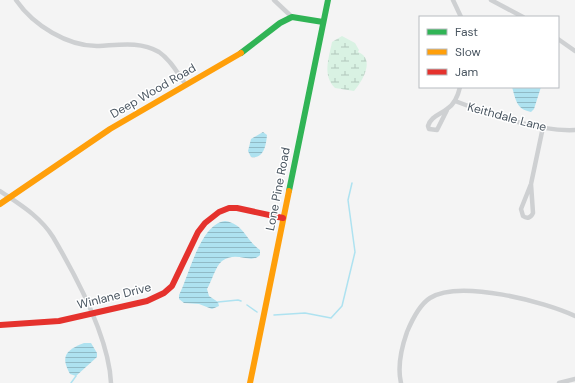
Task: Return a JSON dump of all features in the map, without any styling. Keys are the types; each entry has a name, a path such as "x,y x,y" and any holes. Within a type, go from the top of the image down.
{"street":[{"path":"16,0 40,23 57,35 78,44 99,46 132,44 154,50 166,58 186,85"},
{"path":"274,0 292,17 324,22"},
{"name":"Lone Pine Road","path":"250,383 328,0"},
{"path":"453,0 461,16"},
{"path":"491,0 521,16"},
{"name":"Deep Wood Road","path":"0,204 110,129 238,55 280,23 292,17"},
{"path":"559,40 575,51"},
{"name":"Keithdale Lane","path":"460,88 455,101 476,109 542,128 575,130"},
{"path":"447,110 431,119 428,126 429,129 437,130 447,110 455,101"},
{"path":"531,184 533,213 530,217 526,218 523,216 521,209 531,184 542,128"},
{"path":"0,192 25,208 49,231 92,313 105,346 111,383"},
{"name":"Winlane Drive","path":"0,326 59,321 138,303 164,293 176,280 198,232 211,218 223,210 233,208 245,209 283,218"},
{"path":"400,383 400,361 409,327 414,317 426,301 438,294 459,290 507,296 555,308 575,316"},
{"path":"559,383 575,379"}],"green space":[{"path":"342,36 355,43 359,50 358,52 363,55 366,60 367,65 364,77 354,91 335,88 329,78 328,60 332,42"}],"water":[{"path":"512,88 541,88 534,109 531,112 522,109 516,100"},
{"path":"263,132 267,135 264,150 259,156 251,157 248,151 251,139"},
{"path":"225,221 236,225 260,250 260,255 252,259 233,257 222,261 215,270 207,289 209,296 218,302 219,306 212,309 199,304 184,303 179,299 179,295 196,252 209,231 216,224"},
{"path":"84,343 91,343 97,353 97,357 76,376 70,374 65,363 66,354 73,348"}],"waterway":[{"path":"274,315 305,313 331,318 342,306 355,252 348,200 352,183"},
{"path":"218,302 241,301"},
{"path":"247,305 257,312"},
{"path":"71,383 76,376"}],"traffic: fast":[{"path":"289,191 328,0"},
{"path":"241,53 280,23 292,17 323,22"}],"traffic: slow":[{"path":"0,204 110,129 241,53"},
{"path":"250,383 289,191"}],"traffic: jam":[{"path":"0,325 59,321 147,301 164,293 172,286 198,232 205,223 219,212 229,208 237,208 283,218"}]}
